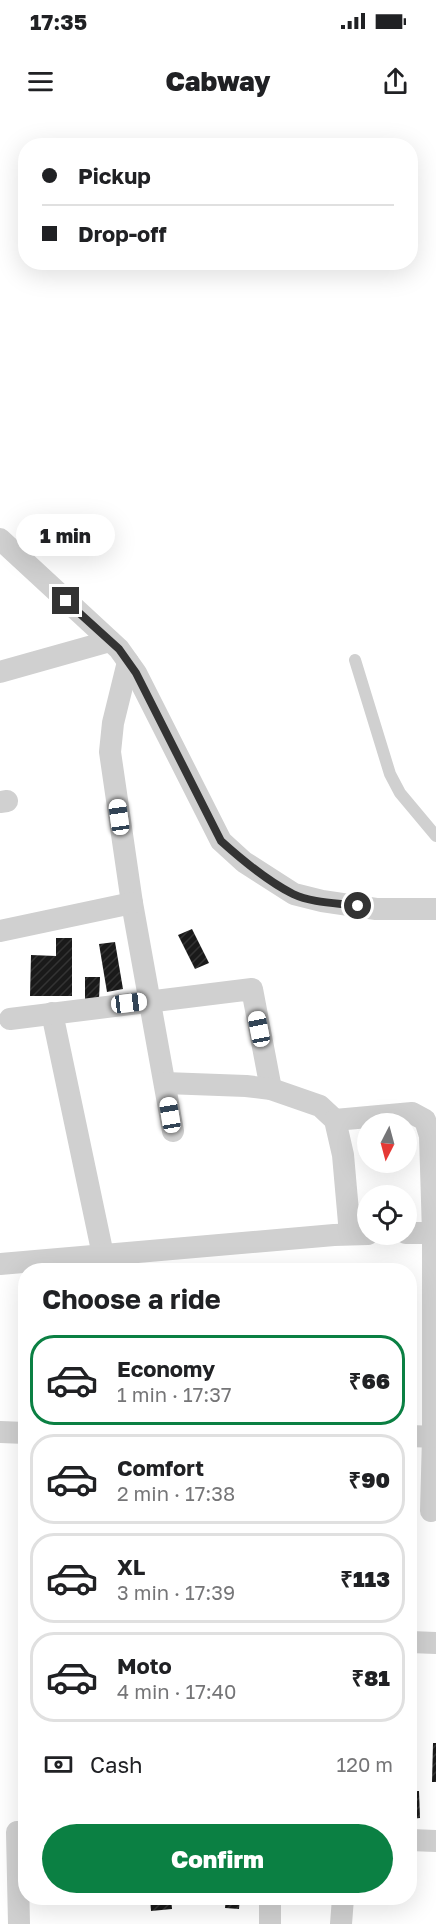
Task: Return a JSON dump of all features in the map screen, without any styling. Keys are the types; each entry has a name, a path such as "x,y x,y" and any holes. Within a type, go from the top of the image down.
{"street":[{"path":"0,539 119,649 136,673 221,841 244,862 294,894 322,901 376,909 436,909"},
{"path":"0,672 110,641"},
{"path":"128,662 113,723 110,752 132,903 173,1131"},
{"path":"0,932 132,903"},
{"path":"10,1019 252,989 271,1089"},
{"path":"52,1013 103,1255"},
{"path":"165,1083 271,1089 320,1106 335,1120 357,1224"},
{"path":"335,1120 412,1113 425,1120 430,1136 434,1233 435,1437 431,1510"},
{"path":"417,1233 434,1233"},
{"path":"75,1263 103,1255 357,1234"},
{"path":"0,1264 18,1264"},
{"path":"0,1432 18,1433"},
{"path":"417,1436 435,1437"},
{"path":"417,1642 436,1643"},
{"path":"18,1832 18,1878"},
{"path":"417,1840 436,1841"},
{"path":"19,1905 19,1924"},
{"path":"270,1905 270,1924"},
{"path":"341,1924 342,1905"}],"lane":[{"path":"355,660 390,774 400,793 436,836"}],"building":[{"path":"192,929 209,963 195,969 178,935"},
{"path":"56,938 72,938 72,996 30,996 31,955 56,956"},
{"path":"115,942 123,989 107,992 99,944"},
{"path":"85,977 100,977 99,999 85,999"},
{"path":"433,1743 436,1743 436,1782 432,1782"},
{"path":"417,1791 419,1791 420,1818 417,1818"},
{"path":"151,1905 172,1905 172,1909 151,1911"},
{"path":"225,1905 239,1905 239,1909 225,1908"}],"route":[{"path":"66,601 119,649 136,673 221,841 244,862 294,894 358,906"}]}
